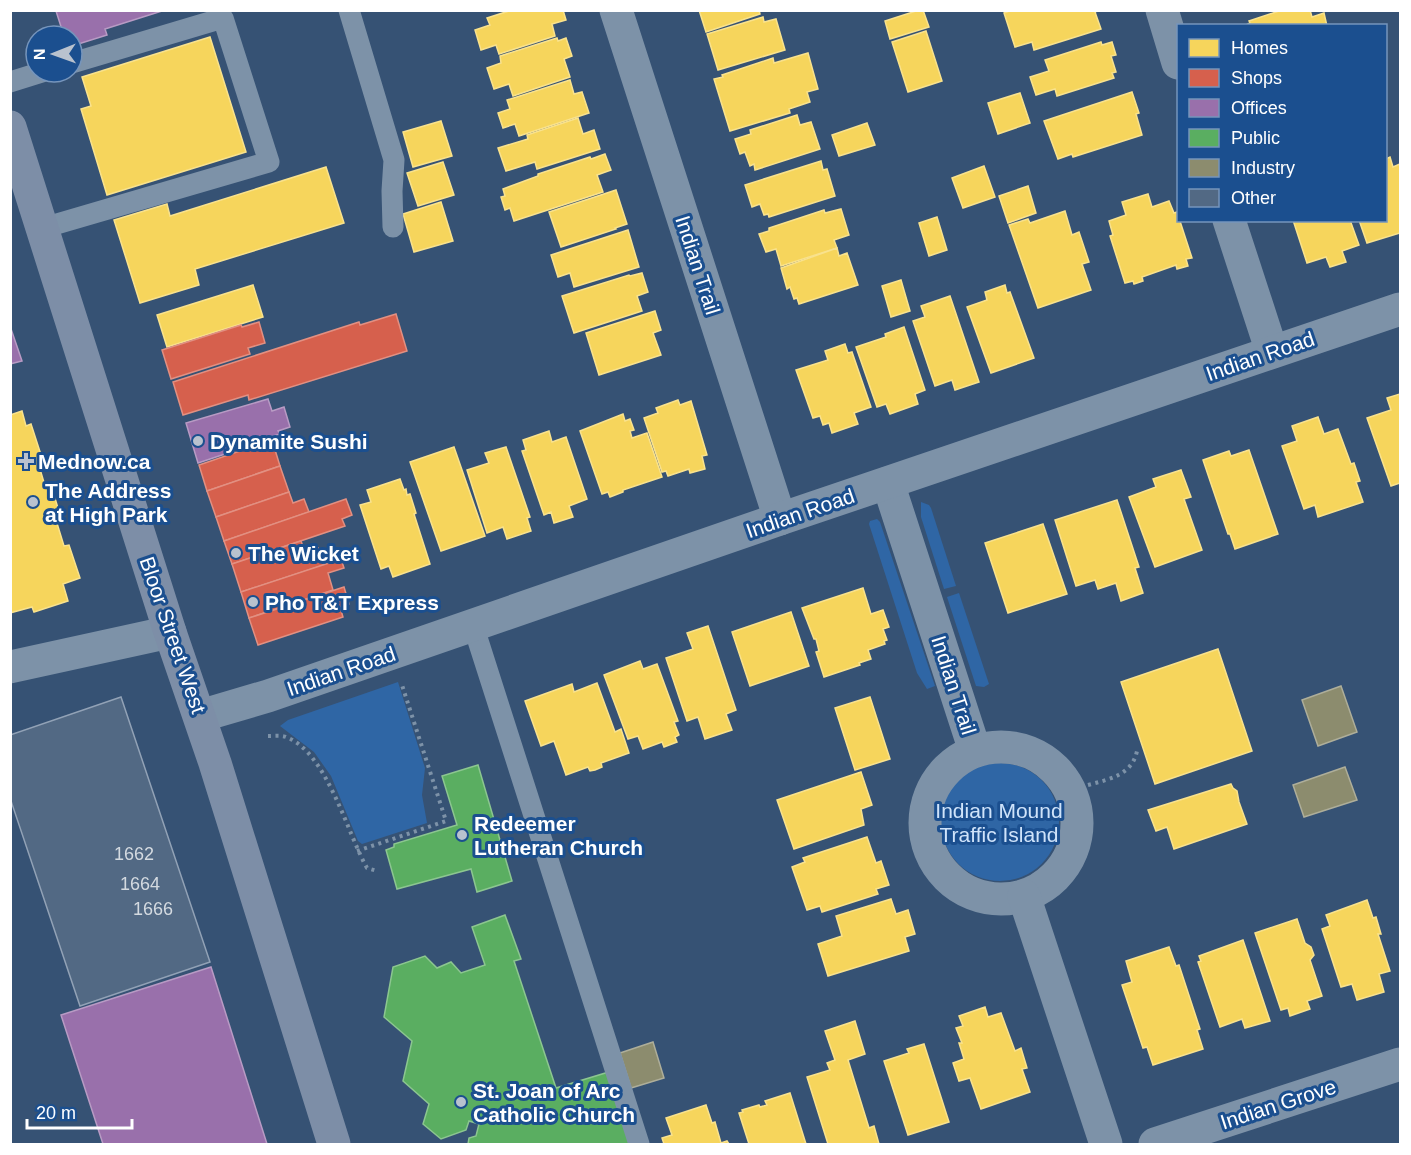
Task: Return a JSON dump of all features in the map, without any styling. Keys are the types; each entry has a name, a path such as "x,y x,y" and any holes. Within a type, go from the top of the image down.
{"main road":[{"name":"Bloor Street West","path":"10,127 170,632 200,716 334,1144"}],"street":[{"name":"Indian Trail","path":"616,10 780,519"},
{"path":"1162,10 1177,57"},
{"path":"1230,222 1272,352"},
{"name":"Indian Road","path":"200,716 268,696 780,519 1401,309"},
{"name":"Indian Trail","path":"888,483 975,751"},
{"path":"10,667 170,632"},
{"name":"Indian Trail","path":"998,746 1022,750 1037,756 1061,776 1073,797 1077,821 1076,833 1074,845 1064,867 1047,884 1024,896 1003,900 995,899 979,896 958,886 940,870 929,849 924,825 928,801 938,779 954,762 975,751 998,746"},
{"path":"1024,896 1107,1144"},
{"name":"Indian Grove","path":"1155,1144 1401,1064"}],"lane":[{"path":"349,10 394,160 393,226"},
{"path":"43,228 269,162 223,18 84,59"},
{"path":"473,625 639,1144"}],"path":[{"path":"357,850 446,821 399,676"},
{"path":"268,736 286,736 311,756 324,774 367,868 377,871"},
{"path":"1088,785 1121,775 1135,760 1137,751"}],"green space":[{"path":"921,502 931,508 956,586 944,589 921,517"},
{"path":"877,519 880,522 935,686 927,689 917,673 869,524 870,521"},
{"path":"959,593 989,684 984,687 976,686 947,597"},
{"path":"398,682 425,768 422,795 427,823 362,844 358,841 331,776 314,752 280,726 288,720"},
{"name":"Indian Mound Traffic Island","path":"1000,763 1023,767 1042,780 1055,799 1059,822 1055,845 1042,864 1023,877 1000,881 977,877 958,864 945,845 941,822 945,799 958,780 977,767"}],"building: Homes":[{"path":"512,10 563,10 566,20 552,24 555,36 499,54 496,45 481,50 475,30 490,25 487,18"},
{"path":"699,10 759,10 760,14 706,32"},
{"path":"923,10 929,27 890,39 885,21"},
{"path":"1012,10 1099,10 1095,12 1101,29 1034,50 1032,42 1015,47 1004,13"},
{"path":"1282,10 1310,10 1312,17 1324,13 1327,24 1248,24 1249,21"},
{"path":"763,17 764,22 776,19 785,50 718,70 707,34"},
{"path":"926,31 942,81 908,92 892,42"},
{"path":"210,37 246,152 107,195 81,109 91,106 84,76"},
{"path":"557,38 558,41 566,38 572,56 564,59 570,77 513,96 509,84 494,89 487,68 501,63 500,56"},
{"path":"1101,42 1102,45 1112,42 1116,55 1111,56 1116,72 1112,73 1114,78 1057,96 1055,89 1036,95 1030,77 1049,71 1045,60"},
{"path":"808,53 818,89 807,92 810,102 789,109 790,113 730,131 714,79 773,58 774,63"},
{"path":"570,80 574,94 582,92 589,113 519,136 515,124 503,128 498,113 510,109 507,100"},
{"path":"1132,92 1139,113 1136,114 1142,135 1073,157 1072,154 1058,159 1044,121"},
{"path":"1020,93 1030,123 998,134 988,103"},
{"path":"797,115 800,125 811,122 820,149 755,170 754,164 750,166 745,152 740,154 735,139 751,134 750,130"},
{"path":"578,118 583,134 594,130 600,149 537,169 535,162 506,171 498,148 528,139 527,135"},
{"path":"441,121 452,156 413,167 403,132"},
{"path":"867,123 875,145 839,156 832,135"},
{"path":"605,154 611,170 597,175 603,192 514,221 510,208 505,210 501,197 505,196 503,189 538,176 538,174"},
{"path":"1390,157 1393,167 1400,164 1400,233 1367,243 1360,222 1387,222 1387,158"},
{"path":"821,161 823,170 827,169 835,196 769,217 768,214 764,215 760,204 752,207 745,185"},
{"path":"443,162 454,195 418,206 407,173"},
{"path":"984,166 995,197 963,208 952,178"},
{"path":"326,167 344,223 195,269 199,285 140,303 114,220 167,204 170,216"},
{"path":"1028,186 1036,213 1008,223 999,196"},
{"path":"616,190 627,224 561,247 549,212"},
{"path":"1148,194 1152,207 1169,201 1174,213 1177,212 1177,222 1180,222 1192,258 1186,259 1188,266 1177,269 1176,265 1142,277 1143,281 1134,284 1133,281 1125,283 1110,236 1113,235 1109,221 1126,215 1122,202"},
{"path":"441,202 453,241 414,252 403,214"},
{"path":"841,209 849,235 834,240 837,248 781,266 776,249 766,252 759,234 769,231 769,228 824,210 825,213"},
{"path":"1065,211 1072,235 1079,232 1089,262 1082,264 1091,290 1038,308 1009,225 1028,219 1030,223"},
{"path":"937,217 947,250 929,256 919,223"},
{"path":"1294,222 1351,222 1359,245 1342,251 1346,262 1330,267 1326,257 1307,263"},
{"path":"628,230 639,267 574,287 570,273 558,277 551,255"},
{"path":"837,248 839,256 847,253 858,285 799,304 797,298 794,299 790,287 787,289 781,268"},
{"path":"642,273 648,292 637,296 642,311 574,333 562,296"},
{"path":"901,280 910,311 891,317 882,286"},
{"path":"253,285 263,317 167,347 157,315"},
{"path":"1005,285 1007,293 1010,292 1034,358 991,373 967,307 987,300 985,292"},
{"path":"950,296 979,382 955,390 952,380 935,386 913,321 925,317 921,306"},
{"path":"655,311 661,330 653,333 661,355 599,375 586,333"},
{"path":"904,327 925,390 915,394 918,404 890,414 886,404 877,407 856,347 886,337 885,334"},
{"path":"845,344 848,353 852,352 871,407 854,413 858,424 832,433 829,423 823,425 820,416 813,418 796,370 828,360 825,351"},
{"path":"1400,394 1400,483 1391,486 1367,418 1391,410 1387,398"},
{"path":"678,400 680,405 691,401 707,455 702,456 705,469 690,473 689,469 668,476 666,471 662,472 644,418 658,413 656,408"},
{"name":"The Address at High Park","path":"22,411 26,426 31,424 42,458 37,459 45,486 51,485 61,518 56,520 64,546 69,545 80,578 63,584 68,601 34,612 32,607 10,613 10,415"},
{"path":"623,414 625,421 630,419 634,430 630,431 632,438 647,433 662,477 623,490 610,497 608,492 602,494 580,431"},
{"path":"1318,417 1324,434 1338,429 1351,464 1354,463 1360,481 1356,482 1363,502 1318,517 1315,505 1304,509 1282,446 1297,441 1292,426"},
{"path":"549,431 552,442 566,437 587,499 569,506 573,517 554,523 551,512 544,515 522,451 526,450 523,440"},
{"path":"454,447 485,536 441,551 410,462"},
{"path":"506,447 530,517 527,518 531,531 507,539 503,527 487,533 467,470 489,463 485,453"},
{"path":"1249,450 1278,534 1235,549 1203,460 1229,451 1231,456"},
{"path":"1181,470 1191,497 1184,499 1202,550 1155,567 1129,497 1156,487 1153,479"},
{"path":"400,479 407,495 410,494 430,564 393,577 389,566 381,569 360,505 371,502 367,490"},
{"path":"1117,500 1139,567 1135,568 1143,593 1121,601 1116,583 1098,589 1095,580 1076,586 1055,520"},
{"path":"1043,524 1067,594 1008,613 985,543"},
{"path":"863,588 871,614 883,610 889,627 883,629 887,640 884,641 885,644 868,650 871,659 824,677 816,652 819,651 816,639 814,639 802,608"},
{"path":"791,612 809,666 750,686 732,632"},
{"path":"708,626 736,710 726,714 732,730 705,739 698,717 687,721 666,658 693,649 687,633"},
{"path":"1218,649 1252,751 1155,784 1121,682"},
{"path":"640,661 643,669 657,664 678,721 674,722 679,735 675,737 677,742 664,747 662,742 643,749 638,736 628,739 604,675"},
{"path":"597,683 615,732 621,729 629,753 601,763 602,767 595,770 590,771 588,767 566,775 554,741 541,746 525,701 572,684 574,692"},
{"path":"870,697 890,759 855,770 835,708"},
{"path":"861,772 872,805 861,809 864,825 794,849 777,800"},
{"path":"1231,784 1237,791 1247,824 1174,849 1167,827 1156,831 1148,810"},
{"path":"867,837 876,863 881,861 889,885 876,889 878,894 822,912 820,906 807,910 792,867 805,862 803,858"},
{"path":"891,899 896,914 908,910 915,934 905,937 909,951 828,976 818,944 842,936 836,916"},
{"path":"1367,900 1373,918 1376,917 1381,934 1378,934 1390,971 1379,974 1384,992 1357,1000 1352,984 1341,987 1322,929 1330,926 1326,915"},
{"path":"1297,919 1305,943 1311,947 1314,955 1310,960 1322,996 1307,1001 1310,1009 1290,1016 1288,1008 1281,1010 1255,933"},
{"path":"1243,940 1270,1021 1245,1028 1242,1019 1220,1027 1198,962 1201,961 1199,956"},
{"path":"1169,947 1176,966 1179,965 1200,1029 1197,1030 1203,1049 1153,1065 1147,1047 1143,1048 1122,985 1132,982 1126,961"},
{"path":"985,1007 988,1017 1001,1013 1015,1051 1021,1048 1027,1068 1022,1069 1030,1092 981,1109 970,1078 959,1081 953,1063 964,1059 959,1043 962,1043 956,1028 963,1026 959,1016"},
{"path":"855,1021 865,1054 848,1060 869,1128 874,1126 879,1144 828,1144 807,1077 830,1070 827,1063 835,1060 825,1031"},
{"path":"924,1044 949,1122 908,1135 884,1061 909,1053 907,1049"},
{"path":"790,1093 806,1144 749,1144 739,1113 759,1105 760,1107 767,1105 765,1101"},
{"path":"706,1105 712,1123 715,1122 721,1143 727,1141 729,1144 664,1144 662,1138 672,1135 666,1118"}],"building: Shops":[{"path":"396,314 407,351 249,400 248,395 183,415 173,382 359,322 360,325"},
{"path":"259,322 265,343 248,348 250,354 171,379 162,350 241,325 242,327"},
{"path":"272,440 280,466 207,491 199,465"},
{"path":"280,466 289,492 216,517 207,491"},
{"path":"289,492 293,503 304,499 309,512 224,541 216,517"},
{"path":"346,499 352,515 342,519 345,526 232,564 224,541"},
{"path":"301,541 305,552 318,548 324,565 241,592 232,564"},
{"path":"341,559 344,568 328,573 333,590 249,618 241,592"},
{"path":"344,587 349,604 340,607 343,617 258,645 249,618"}],"building: Offices":[{"path":"165,10 105,29 107,35 84,42 84,24 60,24 56,11"},
{"path":"10,326 22,361 10,364"},
{"path":"268,399 272,411 284,407 290,427 278,431 280,434 233,448 234,451 198,463 186,423"},
{"path":"211,967 267,1144 103,1144 61,1015"}],"building: Public":[{"name":"Redeemer Lutheran Church","path":"478,765 512,881 477,892 471,869 397,889 386,850 394,847 394,844 457,825 442,776"},
{"path":"505,915 521,959 514,961 556,1088 612,1071 636,1144 468,1144 469,1138 476,1136 479,1124 469,1121 466,1130 441,1139 423,1124 429,1104 403,1081 412,1041 384,1017 393,967 425,956 437,968 451,962 461,973 485,965 472,927"}],"building: Industry":[{"path":"1341,686 1357,732 1318,746 1302,700"},
{"path":"1345,767 1357,800 1304,817 1293,785"},
{"path":"653,1042 664,1078 631,1088 620,1053"}],"building: Other":[{"path":"121,697 210,962 80,1006 10,798 10,735"}],"place":[{"name":"Dynamite Sushi","path":"198,441"},
{"name":"Mednow.ca","path":"26,461"},
{"name":"The Address at High Park","path":"33,502"},
{"name":"The Wicket","path":"236,553"},
{"name":"Pho T&T Express","path":"253,602"},
{"name":"Redeemer Lutheran Church","path":"462,835"},
{"name":"St. Joan of Arc Catholic Church","path":"461,1102"}]}
